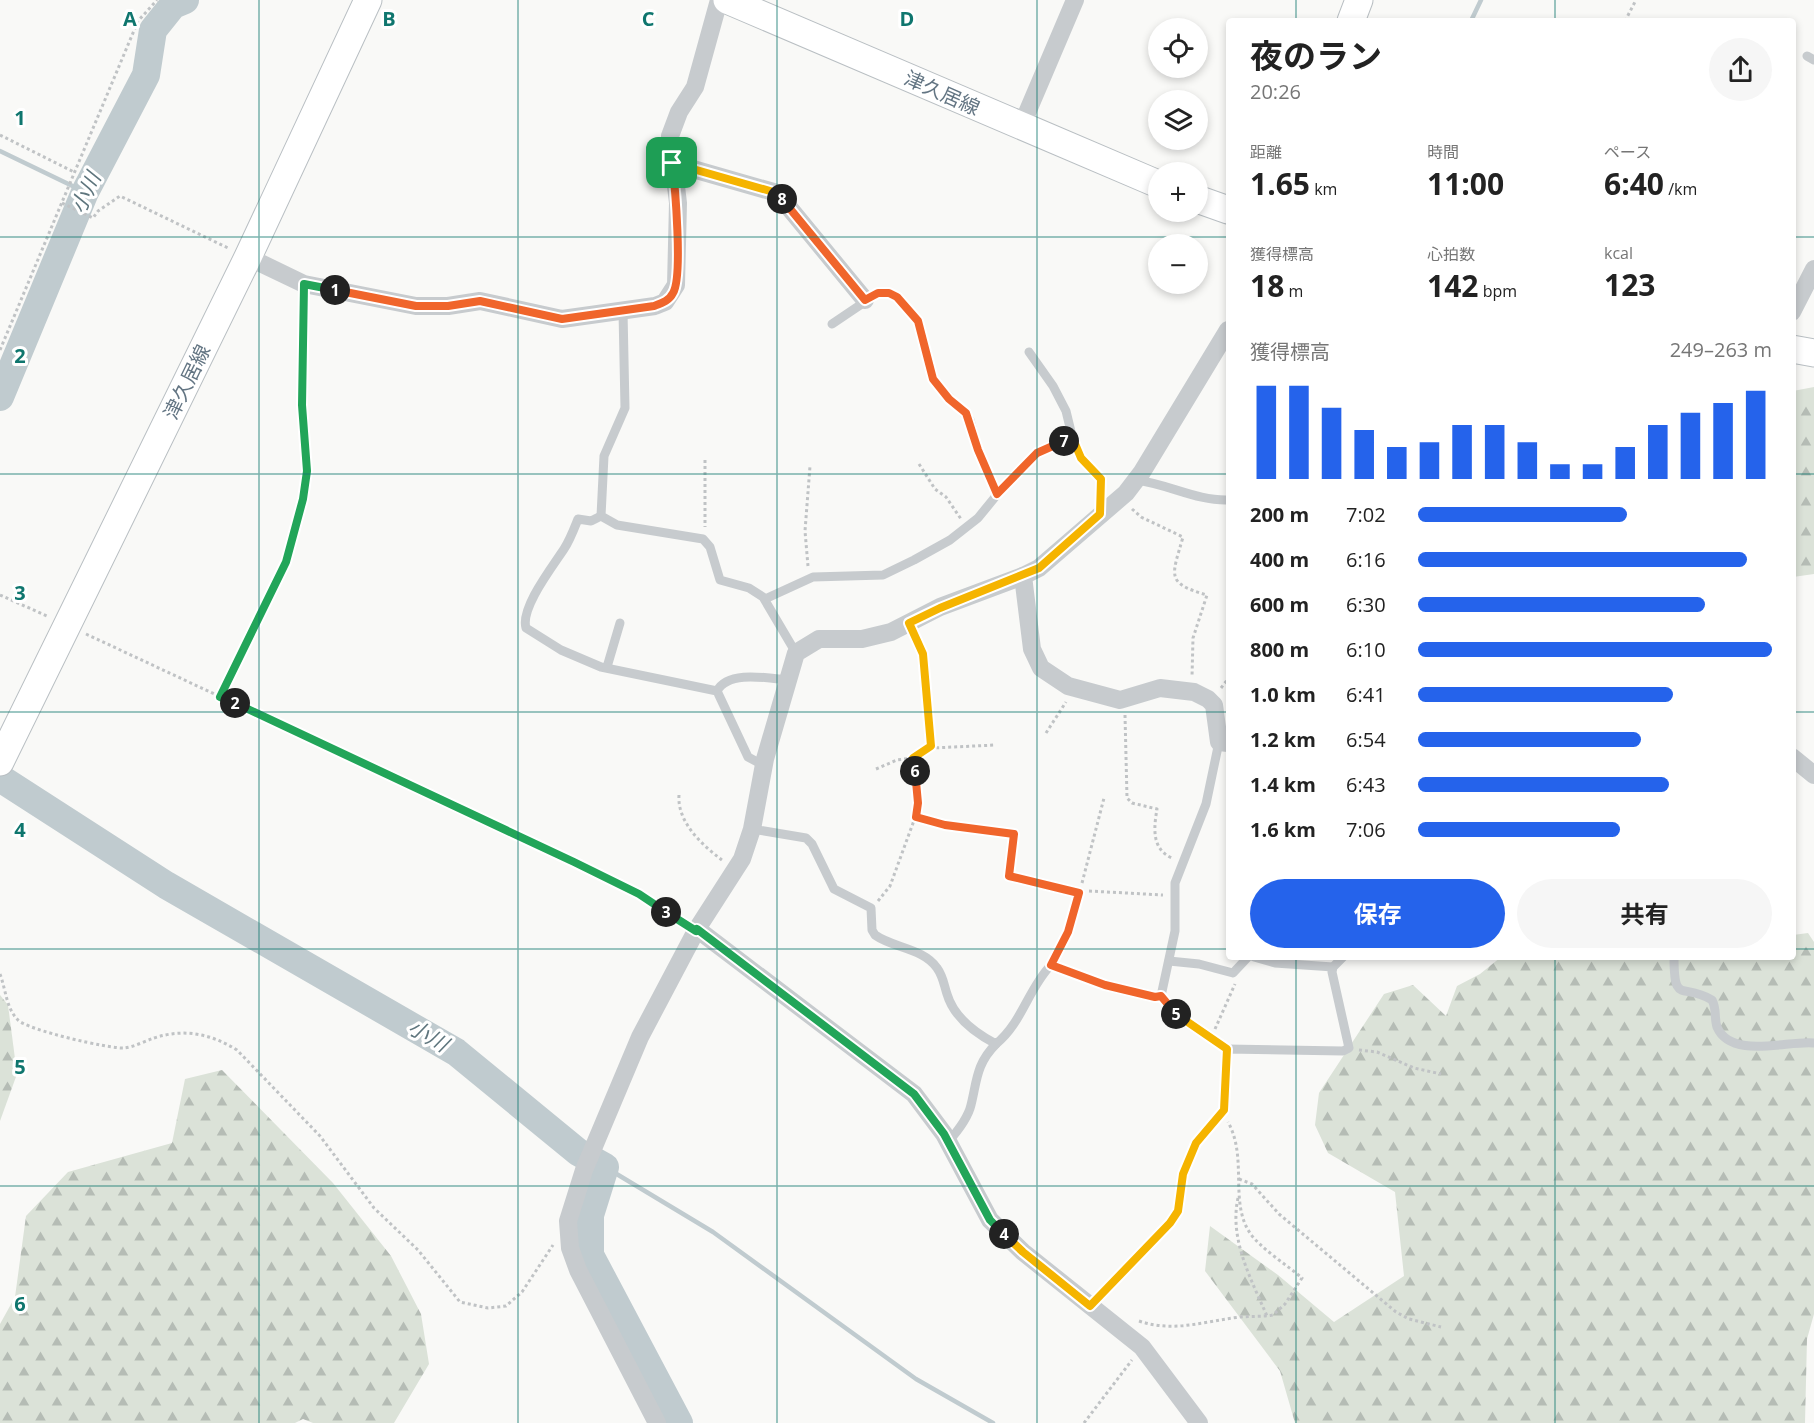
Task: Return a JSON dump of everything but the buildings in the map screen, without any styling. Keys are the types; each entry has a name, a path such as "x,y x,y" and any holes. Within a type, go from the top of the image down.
{"main road":[{"name":"津久居線","path":"3,756 69,626 248,257 368,0"},
{"name":"津久居線","path":"728,0 1148,180"},
{"path":"1352,18 1359,0"},
{"path":"1208,203 1226,209"},
{"path":"1796,350 1814,353"}],"street":[{"path":"248,257 304,284 416,306 448,306 480,301 562,319 623,311 665,302 676,285 678,203 672,163 672,127 695,87 719,0"},
{"path":"1021,127 1075,0"},
{"path":"672,163 777,193 865,300"},
{"path":"1796,304 1814,269"},
{"path":"657,1423 578,1270 570,1248 568,1221 584,1170 640,1038 697,930 742,859 752,829 764,765 796,653 819,639 862,639 891,632 940,608 1039,568 1120,498 1136,480 1226,338"},
{"path":"1023,576 1032,649 1041,668 1074,688 1120,700 1160,688 1190,691 1208,699 1214,705 1224,742"},
{"path":"1796,760 1814,775"},
{"path":"697,930 914,1094 948,1142 990,1220 1023,1252 1142,1347 1199,1423"}],"lane":[{"path":"832,324 878,293 889,293 897,297 918,321 933,379 949,399 966,413 978,450 997,494"},
{"path":"602,516 604,456 625,408 623,311"},
{"path":"1029,352 1053,386 1066,411 1073,439 1081,458 1101,479 1100,514"},
{"path":"765,599 813,577 883,574 924,555 967,526 994,502 997,494 1037,453 1057,443 1073,439"},
{"path":"1136,480 1162,484 1192,495 1226,500"},
{"path":"602,516 617,525 705,540 720,580 749,588 765,599 796,653"},
{"path":"602,516 591,521 578,519 565,547 555,559 538,589 524,623 526,628 561,650 601,667 717,691"},
{"path":"607,667 620,623"},
{"path":"717,691 720,686 732,678 787,680"},
{"path":"717,691 748,757 764,765"},
{"path":"1161,996 1175,930 1174,895 1182,861 1206,804 1224,742"},
{"path":"752,829 806,838 812,844 834,889 871,908 872,930 875,935 918,953 937,967 951,1004 960,1017 973,1029 996,1044"},
{"path":"948,1142 971,1107 974,1080 988,1051 1017,1022 1038,981 1051,965 1068,932 1079,893"},
{"path":"1169,961 1199,964 1233,973 1245,960"},
{"path":"1264,960 1275,963 1332,967 1340,960"},
{"path":"1674,960 1674,981 1677,988 1683,992 1700,994 1712,999 1718,1027 1725,1037 1743,1044 1763,1047 1778,1047 1796,1041 1814,1043"},
{"path":"1051,965 1105,985 1155,997 1161,996"},
{"path":"1161,996 1178,1016 1227,1049 1343,1051 1349,1048 1332,967"},
{"path":"1090,1306 1170,1223 1178,1211 1183,1174 1196,1143 1224,1110 1227,1049"}],"path":[{"path":"0,350 138,21 157,0"},
{"path":"1627,18 1636,0"},
{"path":"0,135 74,172"},
{"path":"62,203 93,218 98,211 120,196 248,257"},
{"path":"220,697 286,562 303,499 307,471 302,405 304,284"},
{"path":"705,460 705,540"},
{"path":"919,464 935,489 946,497 967,526"},
{"path":"810,466 805,547 813,577"},
{"path":"1120,498 1141,517 1184,537 1175,566 1176,581 1183,588 1207,595 1193,638 1190,691"},
{"path":"0,595 584,867 639,894 697,930"},
{"path":"909,623 923,654 931,746"},
{"path":"1046,733 1074,688"},
{"path":"1120,700 1125,704 1127,798 1132,803 1157,809 1155,835 1159,849 1166,855 1182,861"},
{"path":"931,746 933,748 994,745"},
{"path":"876,769 897,760 913,758 931,746"},
{"path":"871,908 890,886 916,817 917,790 913,758"},
{"path":"679,795 678,808 698,840 735,869"},
{"path":"1104,798 1081,889 1122,895 1174,895"},
{"path":"916,817 945,825 1014,834 1009,876 1079,893"},
{"path":"0,974 11,1011 18,1020 30,1028 121,1048 173,1033 196,1033 222,1041 237,1050 320,1136 374,1208 418,1250 460,1302 488,1308 506,1306 515,1300 568,1221"},
{"path":"1212,1039 1235,984"},
{"path":"1349,1048 1377,1052 1414,1068 1441,1074"},
{"path":"1224,1110 1238,1144 1239,1179 1235,1211 1237,1230 1245,1264 1267,1316"},
{"path":"1239,1179 1252,1184 1279,1214 1396,1312 1409,1319 1441,1327"},
{"path":"1132,1317 1153,1326 1183,1327 1241,1317 1273,1315 1285,1304 1302,1278 1250,1233 1238,1195"},
{"path":"1084,1423 1142,1347"}],"green space":[{"path":"1814,387 1814,574 1796,577 1796,390"},
{"path":"1808,933 1814,942 1814,1314 1807,1339 1805,1423 1295,1423 1280,1371 1205,1271 1210,1226 1278,1275 1334,1322 1404,1276 1395,1192 1328,1153 1315,1125 1319,1093 1384,994 1413,985 1446,1016 1457,986 1480,974 1497,960 1796,960 1796,935"},
{"path":"0,995 8,1005 17,1074 0,1121"},
{"path":"222,1070 333,1183 391,1256 421,1314 429,1364 394,1423 313,1423 303,1419 295,1423 0,1423 0,1324 15,1297 26,1216 68,1172 172,1143 185,1079"}],"waterway":[{"name":"小川","path":"0,397 85,192 146,75 153,30 173,5 185,0"},
{"path":"1472,18 1481,0"},
{"path":"0,151 85,192"},
{"name":"小川","path":"0,778 166,885 456,1052 578,1152 605,1167 590,1215 590,1255 679,1423"},
{"path":"605,1167 713,1232 916,1379 993,1423"}],"route":[{"path":"672,163 777,193 865,300 878,293 889,293 897,297 918,321 933,379 941,391 966,413 970,420 978,450 997,494 1037,453 1046,447 1073,439 1081,458 1095,470 1101,479 1100,514 1039,568 909,623 923,654 931,746 913,758 918,803 916,817 945,825 1014,834 1009,876 1079,893 1068,932 1051,965 1105,985 1155,997 1161,996 1185,1022 1227,1049 1224,1110 1196,1143 1184,1168 1178,1211 1170,1223 1090,1306 1023,1252 990,1220 969,1185 944,1134 914,1094 697,929 696,931 639,894 574,862 220,697 286,562 296,533 303,499 307,471 302,405 304,284 416,306 448,306 480,301 562,319 654,306 665,302 673,293 676,285 678,203 672,163"}]}
